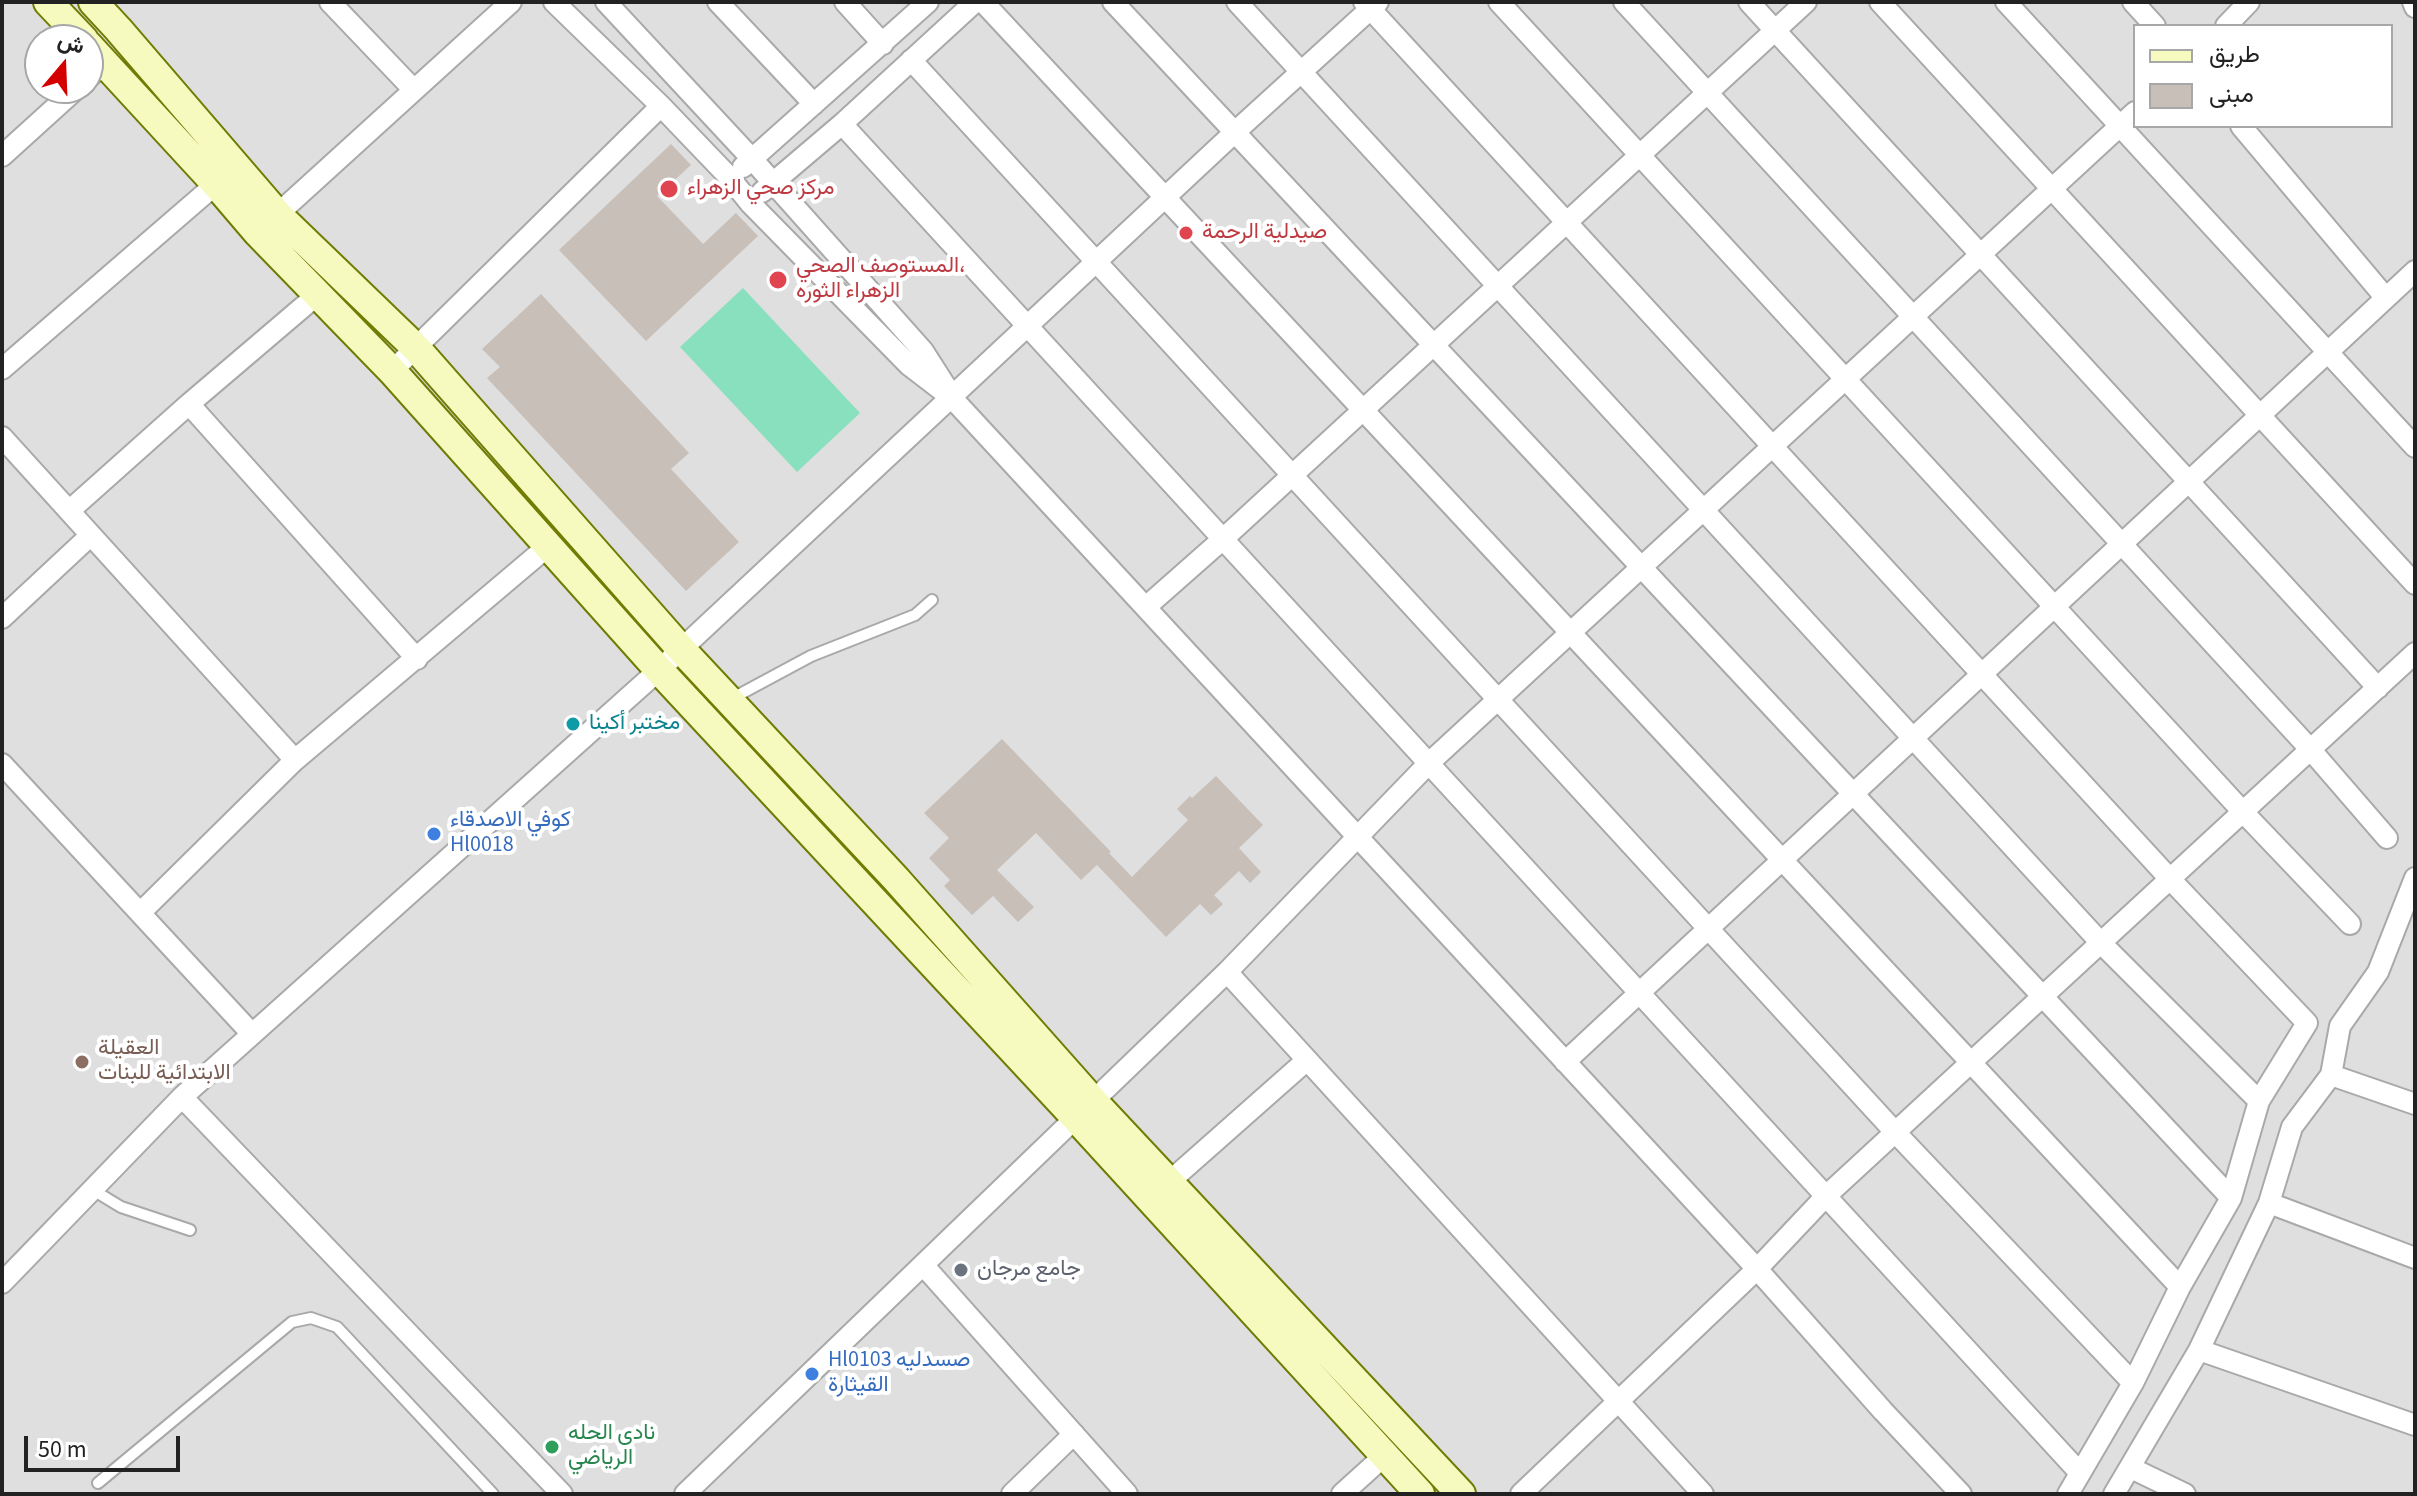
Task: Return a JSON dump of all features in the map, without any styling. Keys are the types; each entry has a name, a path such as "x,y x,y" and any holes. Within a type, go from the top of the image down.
{"street":[{"path":"48,2 69,24"},
{"path":"93,2 267,224 317,295 392,371 659,670 1084,1110 1169,1182 1461,1494"},
{"path":"330,2 414,90"},
{"path":"267,224 511,2"},
{"path":"554,2 661,106 750,203 909,365 952,398 1147,606 1961,1494"},
{"path":"606,2 752,159 923,351 952,398"},
{"path":"718,2 814,104"},
{"path":"845,2 883,44"},
{"path":"730,178 928,2"},
{"path":"750,203 975,2"},
{"path":"983,2 2180,1287"},
{"path":"1113,2 2231,1198"},
{"path":"1237,2 2101,943 2259,1101"},
{"path":"1499,2 2243,812 2350,924"},
{"path":"1624,2 2310,749 2387,838"},
{"path":"1749,2 2378,688"},
{"path":"1147,606 1806,2"},
{"path":"1880,2 2415,584"},
{"path":"685,1494 1227,972 1429,763 2127,119 2006,2"},
{"path":"2133,2 2153,24"},
{"path":"2228,24 2249,2"},
{"path":"2,1283 182,1097 659,670 1302,73 1371,4 1772,446 2170,879 2307,1023 2259,1101 2231,1198 2180,1287 2133,1383 2068,1494"},
{"path":"911,60 1895,1132 2133,1383"},
{"path":"104,72 216,184 416,348 681,649 896,879 1084,1110 1420,1494"},
{"path":"2,156 59,104"},
{"path":"392,371 661,106"},
{"path":"842,124 2080,1473"},
{"path":"2135,128 2327,351 2415,447"},
{"path":"2243,128 2385,297"},
{"path":"2,369 216,184"},
{"path":"1565,1062 2415,271"},
{"path":"69,511 317,295"},
{"path":"189,404 417,659"},
{"path":"2,437 295,760"},
{"path":"2,618 91,535"},
{"path":"140,913 295,760 547,547"},
{"path":"1521,1494 1757,1269 1826,1196 2415,653"},
{"path":"2,764 252,1034"},
{"path":"2114,1494 2199,1350 2269,1203 2292,1127 2331,1075 2340,1026 2378,972 2413,891"},
{"path":"1227,972 1703,1494"},
{"path":"1169,1182 1307,1060"},
{"path":"2331,1075 2415,1104"},
{"path":"182,1097 562,1494"},
{"path":"2269,1203 2415,1258"},
{"path":"924,1266 1127,1494"},
{"path":"2199,1350 2415,1425"},
{"path":"1012,1494 1074,1434"},
{"path":"1342,1494 1384,1456"},
{"path":"2131,1468 2185,1494"}],"lane":[{"path":"729,700 811,656 915,615 932,600"},
{"path":"93,1190 121,1207 190,1230"},
{"path":"98,1483 292,1322 311,1318 337,1327 493,1494"}],"shaded area":[{"path":"2,2 2415,2 2415,1494 2,1494"}],"green space":[{"path":"743,288 860,413 797,472 680,347"}],"building":[{"path":"671,144 691,165 657,196 703,244 736,213 758,236 646,341 559,250"},
{"path":"541,294 689,453 671,469 739,542 686,591 487,378 500,367 482,349"},
{"path":"1002,739 1132,877 1188,820 1177,809 1216,776 1263,825 1239,848 1261,872 1250,883 1239,871 1214,895 1223,904 1211,915 1200,904 1166,937 1097,865 1081,880 1036,833 997,870 1034,907 1018,922 993,896 972,915 944,886 950,880 929,858 949,838 924,813"}],"place":[{"name":"مركز صحي الزهراء","path":"669,189"},
{"name":"صيدلية الرحمة","path":"1186,233"},
{"name":"المستوصف الصحي، الزهراء الثوره","path":"778,280"},
{"name":"مختبر أكينا","path":"573,724"},
{"name":"كوفي الاصدقاء Hl0018","path":"434,834"},
{"name":"العقيلة الابتدائية للبنات","path":"82,1062"},
{"name":"جامع مرجان","path":"961,1270"},
{"name":"Hl0103 صسدليه القيثارة","path":"812,1374"},
{"name":"نادي الحله الرياضي","path":"552,1447"}]}
